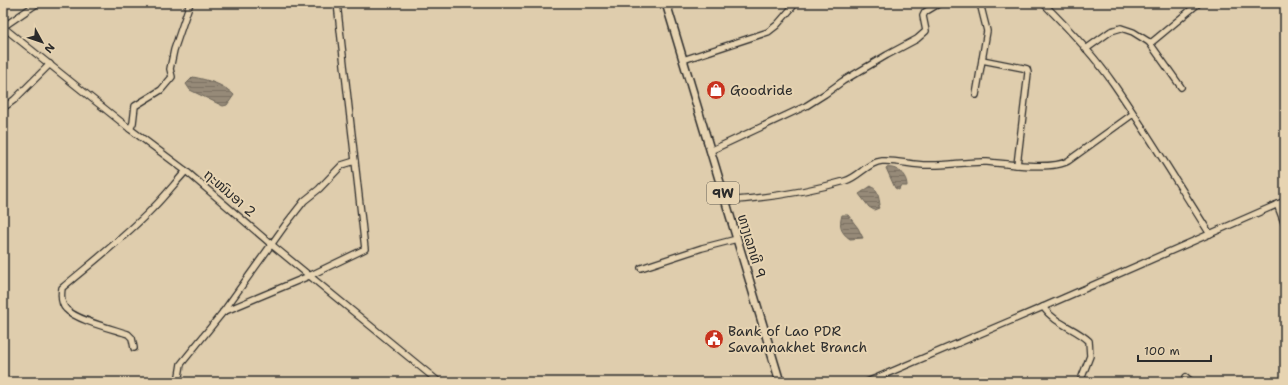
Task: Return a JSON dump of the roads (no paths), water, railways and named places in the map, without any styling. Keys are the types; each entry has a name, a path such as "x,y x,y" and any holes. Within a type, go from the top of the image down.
{"main road":[{"name":"ທາງເລກທີ 9","path":"666,3 780,382"}],"street":[{"path":"3,27 38,3"},
{"path":"130,129 133,123 135,106 161,90 172,77 170,69 174,50 190,3"},
{"path":"223,312 309,276 365,249 337,3"},
{"path":"683,60 768,32 777,25 796,3"},
{"path":"710,151 806,106 849,77 917,38 926,31 924,16 925,12 940,3"},
{"path":"976,95 988,31 980,3"},
{"path":"1043,3 1086,49 1113,83 1210,234"},
{"path":"1149,42 1152,42 1199,3"},
{"name":"ຖະໜົນອາ 2","path":"3,27 130,129 186,171 309,276 439,382"},
{"path":"1086,49 1111,31 1121,28 1133,32 1149,42 1181,86"},
{"path":"982,60 1027,69 1028,73 1017,165"},
{"path":"3,108 14,100 50,64"},
{"path":"725,201 809,190 846,180 860,173 872,163 879,161 927,165 985,162 1017,165 1058,165 1064,163 1133,114"},
{"path":"178,382 181,364 223,312 304,201 319,189 342,165 356,161"},
{"path":"134,348 132,338 128,334 79,317 68,311 65,308 61,294 62,288 97,260 139,222 186,171"},
{"path":"867,382 1044,307 1285,201"},
{"path":"1277,204 1285,225"},
{"path":"641,268 702,248 737,240"},
{"path":"1044,307 1048,314 1059,323 1084,336 1089,341 1090,356 1080,382"},
{"path":"1186,377 1192,382"}],"place":[{"name":"Goodride","path":"716,90"},
{"name":"Bank of Lao PDR Savannakhet Branch","path":"714,339"}]}
